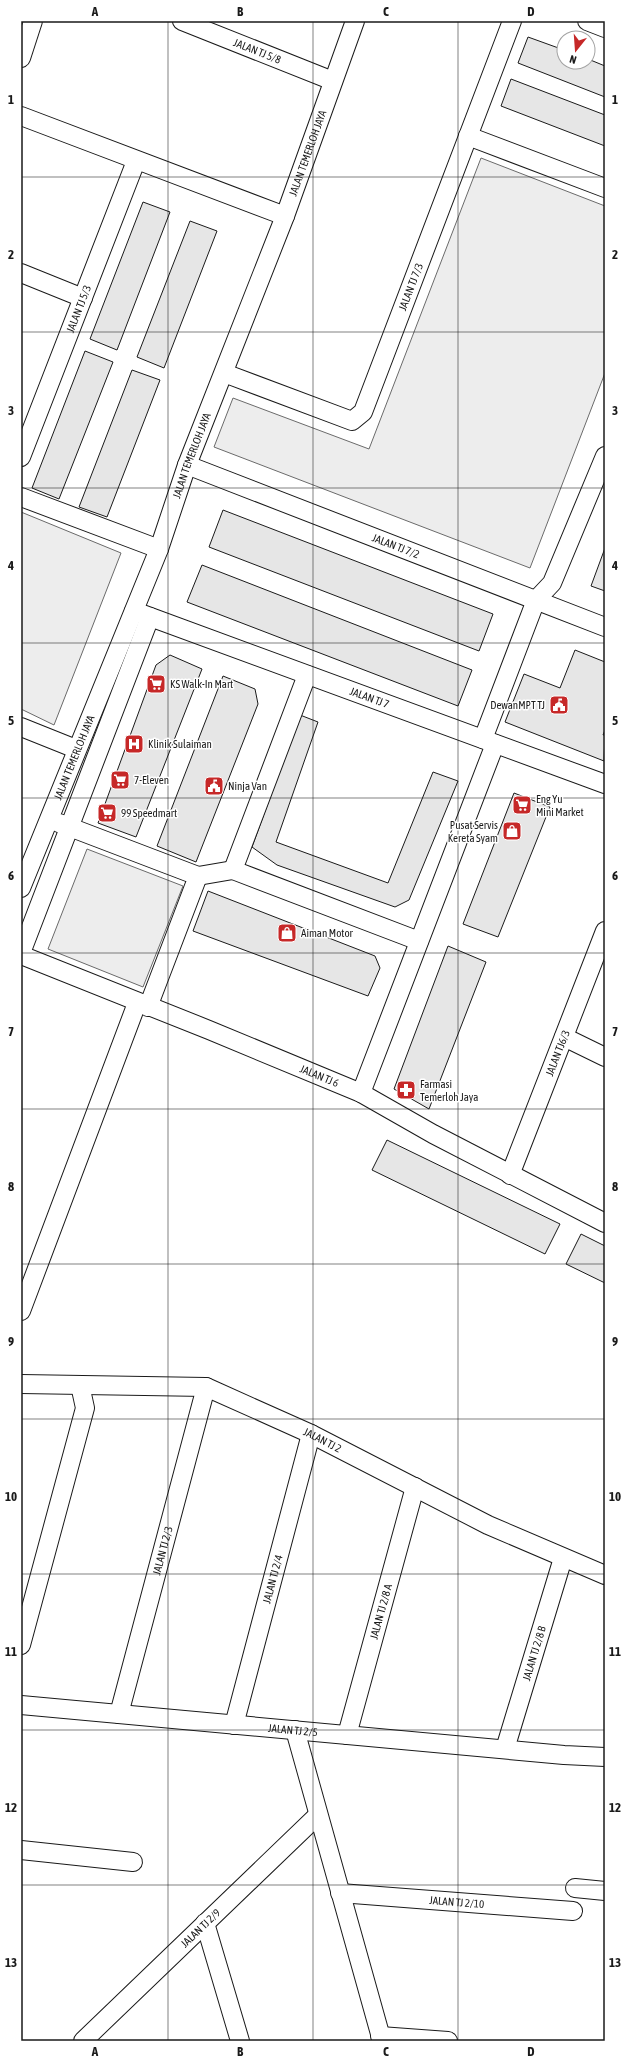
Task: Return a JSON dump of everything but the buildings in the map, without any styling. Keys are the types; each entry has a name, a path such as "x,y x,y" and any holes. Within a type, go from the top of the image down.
{"street":[{"path":"21,58 33,21"},
{"name":"JALAN TJ 5/8","path":"182,21 333,81"},
{"name":"JALAN TEMERLOH JAYA","path":"21,888 26,863 49,819 76,749 142,614 159,549 187,465 284,216 355,21"},
{"name":"JALAN TJ 7/3","path":"224,373 352,421 363,412 512,21"},
{"path":"21,116 284,216"},
{"path":"468,136 605,188"},
{"name":"JALAN TJ 5/3","path":"21,457 26,429 83,298 136,161"},
{"path":"21,273 83,298"},
{"path":"361,1093 419,941 489,741 536,600 552,584 605,456"},
{"name":"JALAN TJ 7/2","path":"187,465 605,627"},
{"path":"21,497 159,549"},
{"path":"21,954 70,827 142,614"},
{"name":"JALAN TJ 7","path":"142,614 605,784"},
{"path":"233,870 308,675"},
{"path":"21,727 76,749"},
{"path":"49,819 198,876 233,870 419,941"},
{"path":"21,1311 142,1005 198,876"},
{"name":"JALAN TJ6/3","path":"510,1175 605,931"},
{"name":"JALAN TJ 6","path":"21,954 142,1005 209,1030 361,1093 510,1175 605,1224"},
{"path":"564,1037 605,1057"},
{"name":"JALAN TJ 2","path":"21,1384 206,1387 311,1434 488,1525 605,1575"},
{"path":"21,1645 84,1408 80,1385"},
{"name":"JALAN TJ 2/3","path":"119,1714 206,1387"},
{"name":"JALAN TJ 2/4","path":"234,1725 311,1434"},
{"name":"JALAN TJ 2/8 A","path":"347,1735 415,1487"},
{"name":"JALAN TJ 2/8 B","path":"505,1749 563,1558"},
{"name":"JALAN TJ 2/5","path":"21,1705 564,1755 605,1757"},
{"path":"295,1730 381,2038 448,2041"},
{"name":"JALAN TJ 2/9","path":"83,2041 318,1815"},
{"path":"21,1850 133,1862"},
{"path":"575,1888 605,1891"},
{"name":"JALAN TJ 2/10","path":"340,1893 573,1911"},
{"path":"205,1923 240,2041"}],"shaded area":[{"path":"481,158 605,206 605,373 530,568 214,447 233,398 369,449"},
{"path":"21,512 121,553 54,725 21,709"},
{"path":"87,849 183,886 143,987 48,949"}],"place":[{"name":"KS Walk-In Mart","path":"156,684"},
{"name":"DewanMPT TJ","path":"559,705"},
{"name":"Klinik Sulaiman","path":"134,744"},
{"name":"7-Eleven","path":"120,780"},
{"name":"Ninja Van","path":"214,786"},
{"name":"Eng Yu Mini Market","path":"522,805"},
{"name":"99 Speedmart","path":"107,813"},
{"name":"Pusat Servis Kereta Syam","path":"512,831"},
{"name":"Aiman Motor","path":"287,933"},
{"name":"Farmasi Temerloh Jaya","path":"406,1090"}]}
